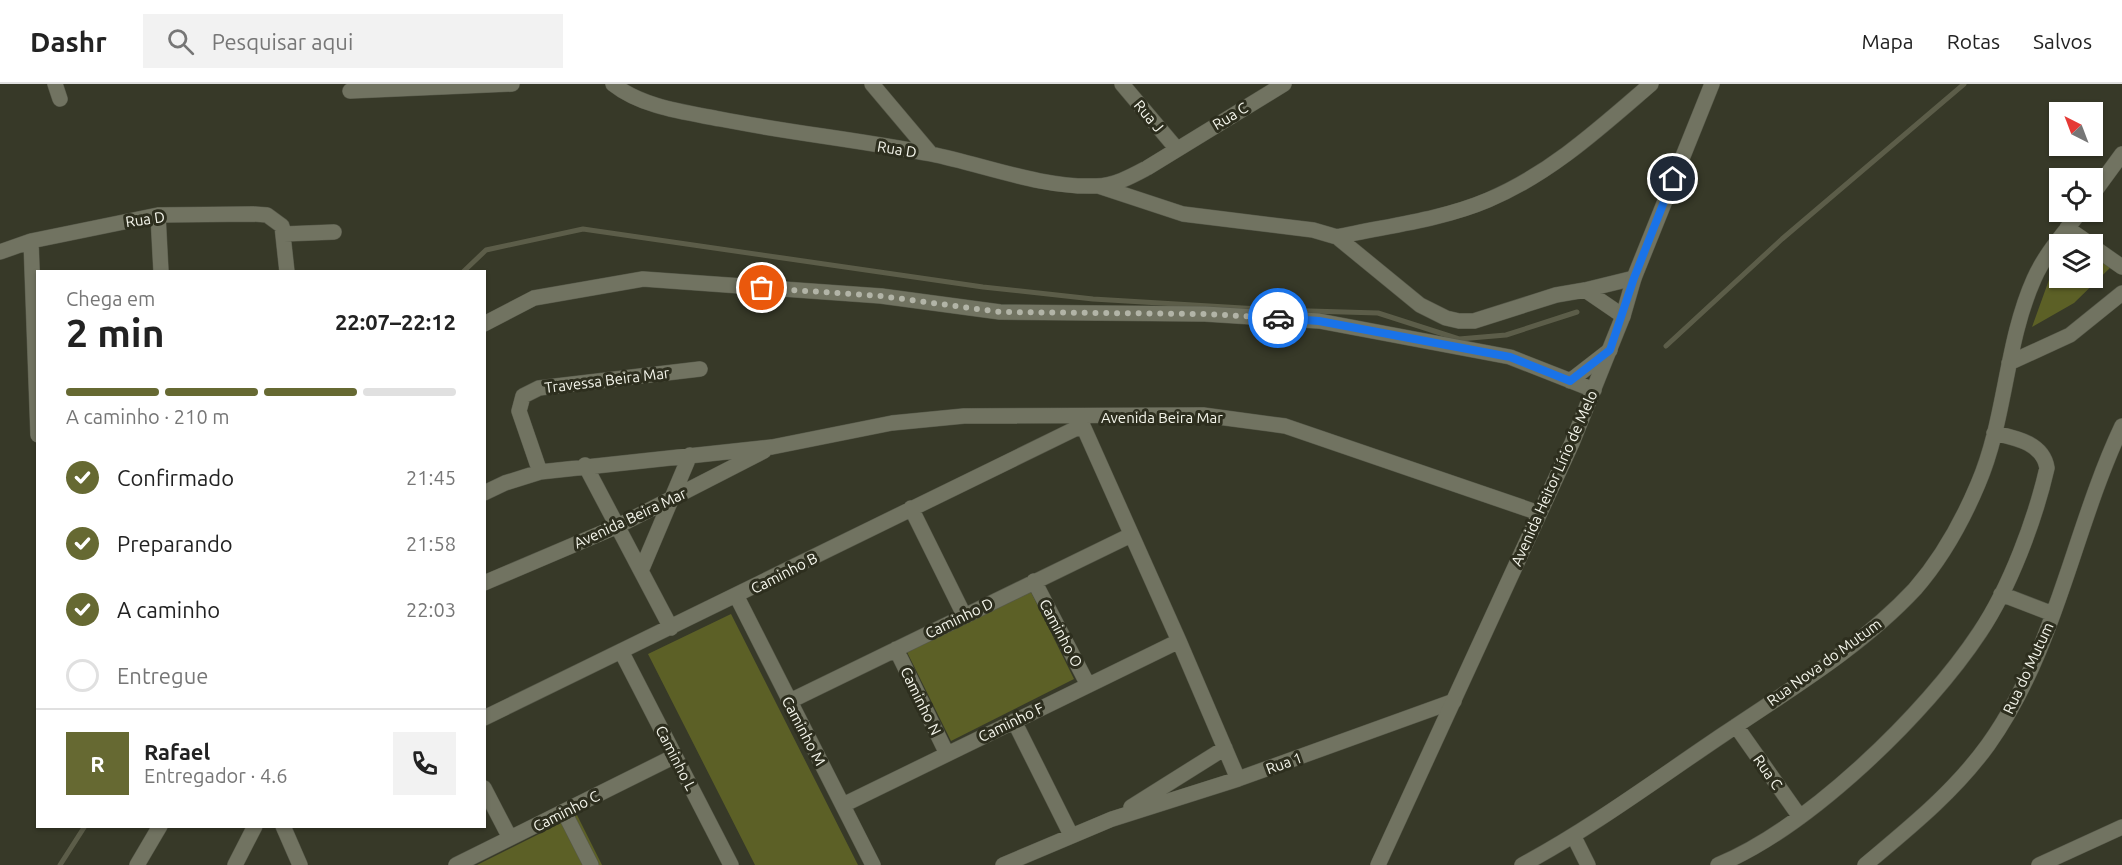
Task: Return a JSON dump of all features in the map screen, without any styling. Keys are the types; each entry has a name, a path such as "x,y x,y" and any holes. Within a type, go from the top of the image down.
{"street":[{"path":"55,84 60,99"},
{"path":"350,91 512,84"},
{"name":"Rua D","path":"613,84 642,100 682,111 931,154 1025,177 1098,186 1126,179 1176,148"},
{"path":"872,84 931,154"},
{"name":"Rua J","path":"1122,84 1176,148"},
{"name":"Rua C","path":"1176,148 1284,84"},
{"path":"1337,237 1463,209 1496,196 1565,156 1651,84"},
{"name":"Avenida Heitor Lírio de Melo","path":"1378,865 1572,443 1623,316 1634,278 1712,84"},
{"path":"2103,180 2122,154"},
{"path":"1098,186 1183,214 1313,230 1337,237 1420,304 1453,320 1474,321 1556,295 1634,278"},
{"path":"158,215 161,270"},
{"name":"Rua D","path":"0,252 31,240 158,215 267,215 276,220 285,240"},
{"name":"Rua Nova do Mutum","path":"1522,865 1574,837 1831,660 1893,611 1915,588 1940,557 1969,505 1994,433 2018,325 2035,278 2072,222"},
{"path":"2067,228 2075,234"},
{"path":"287,270 285,240 334,232"},
{"path":"31,240 36,379"},
{"path":"2103,254 2122,267"},
{"path":"486,323 534,298 643,279 881,296 1000,312 1205,314 1319,321 1510,357 1594,390"},
{"path":"1585,290 1623,316"},
{"path":"2009,363 2070,335 2122,293"},
{"path":"1570,381 1610,350"},
{"name":"Travessa Beira Mar","path":"540,472 519,411 520,404 528,392 574,382 700,369"},
{"name":"Avenida Beira Mar","path":"486,493 505,483 540,472 585,465 772,447 865,427 920,420 1009,414 1081,421 1203,415 1285,426 1539,513"},
{"path":"1081,421 1238,779"},
{"name":"Caminho B","path":"486,717 737,597 1081,421"},
{"name":"Rua do Mutum","path":"1865,865 1933,807 1979,758 2016,699 2053,614 2092,500 2122,426"},
{"path":"1718,865 1760,845 1800,817 1845,780 1917,710 1970,647 2001,594 2026,532 2047,468 2045,458 2034,447 2021,439 1994,433"},
{"name":"Avenida Beira Mar","path":"486,582 618,526 772,447"},
{"path":"641,571 690,455"},
{"path":"585,465 671,628"},
{"path":"911,508 964,615"},
{"name":"Caminho D","path":"788,702 1131,535"},
{"name":"Caminho O","path":"1034,581 1088,684"},
{"path":"2001,594 2053,614"},
{"name":"Caminho M","path":"737,597 788,702 873,865"},
{"name":"Caminho F","path":"843,805 1179,641"},
{"name":"Caminho N","path":"896,649 947,754"},
{"name":"Caminho L","path":"621,651 728,864"},
{"name":"Rua 1","path":"1003,865 1112,819 1238,779 1454,701"},
{"path":"1014,721 1071,835"},
{"name":"Rua C","path":"1736,726 1800,817"},
{"name":"Rua 1","path":"1112,819 1225,748"},
{"name":"Caminho C","path":"456,865 675,756"},
{"path":"486,793 510,838"},
{"path":"564,812 591,865"},
{"path":"2039,865 2122,827"},
{"path":"137,865 159,828"},
{"path":"235,865 254,828"},
{"path":"284,828 300,865"},
{"path":"1574,837 1588,865"}],"green space":[{"path":"2103,256 2113,265 2103,275"},
{"path":"2049,280 2049,288 2089,288 2074,303 2032,327"},
{"path":"1030,590 1074,679 951,741 907,652"},
{"path":"731,614 858,865 755,865 648,654"},
{"path":"577,815 602,865 477,865"}],"waterway":[{"path":"1666,346 1782,239 1964,84"},
{"path":"465,270 486,250 583,229 983,287 1093,299 1275,310 1378,313 1459,339 1506,335 1577,312"},
{"path":"60,865 84,828"}],"way so far":[{"path":"762,288 881,296 1000,312 1090,315 1205,314 1278,318"}],"route":[{"path":"1278,318 1319,321 1510,357 1570,381 1610,350 1634,278 1673,179"}]}
